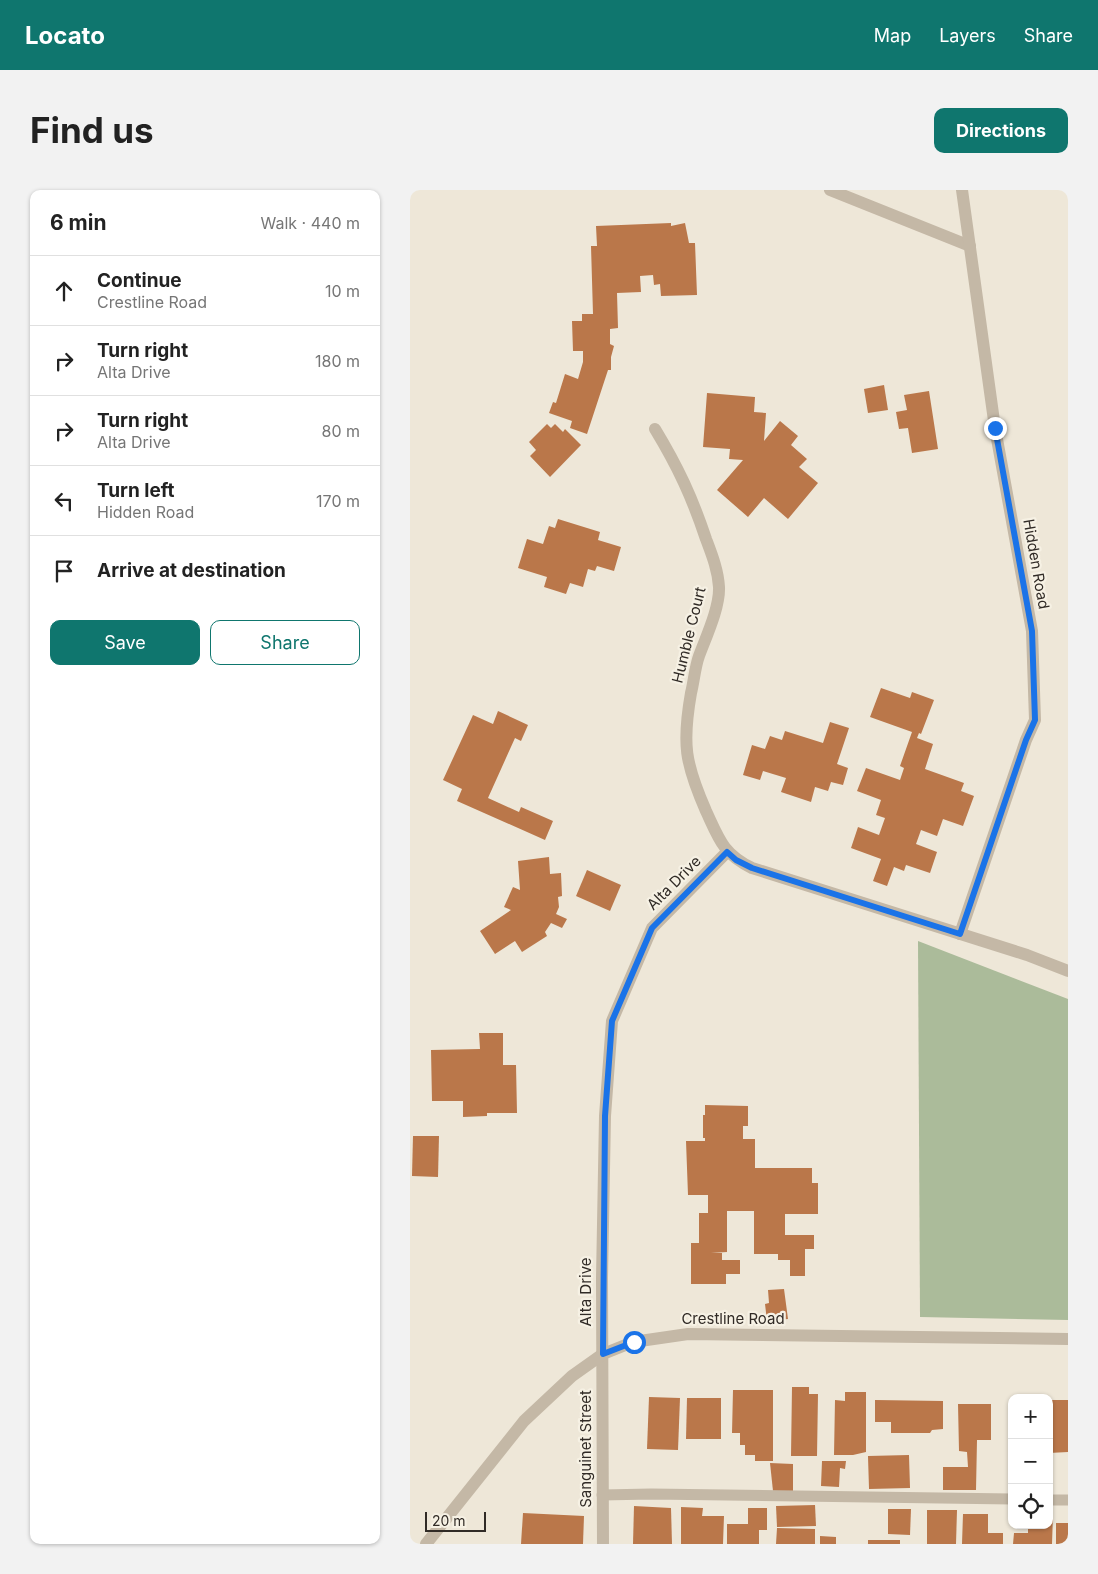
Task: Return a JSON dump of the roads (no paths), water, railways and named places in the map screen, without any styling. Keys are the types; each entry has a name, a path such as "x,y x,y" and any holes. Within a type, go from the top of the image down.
{"street":[{"path":"830,190 970,246"},
{"name":"Hidden Road","path":"960,934 1026,740 1035,720 1032,631 995,428 962,190"},
{"name":"Humble Court","path":"655,429 680,470 692,496 718,572 719,590 710,628 698,658 685,727 686,750 693,782 723,848 727,852"},
{"path":"727,852 736,860 752,868 960,934 1068,971"},
{"name":"Alta Drive","path":"603,1354 605,1116 612,1021 652,928 727,852"},
{"name":"Crestline Road","path":"426,1544 524,1421 572,1376 603,1354 634,1342 688,1334 1068,1339"},
{"name":"Sanguinet Street","path":"603,1354 603,1544"}],"lane":[{"path":"602,1495 1008,1499"},
{"path":"1053,1500 1068,1500"}]}
